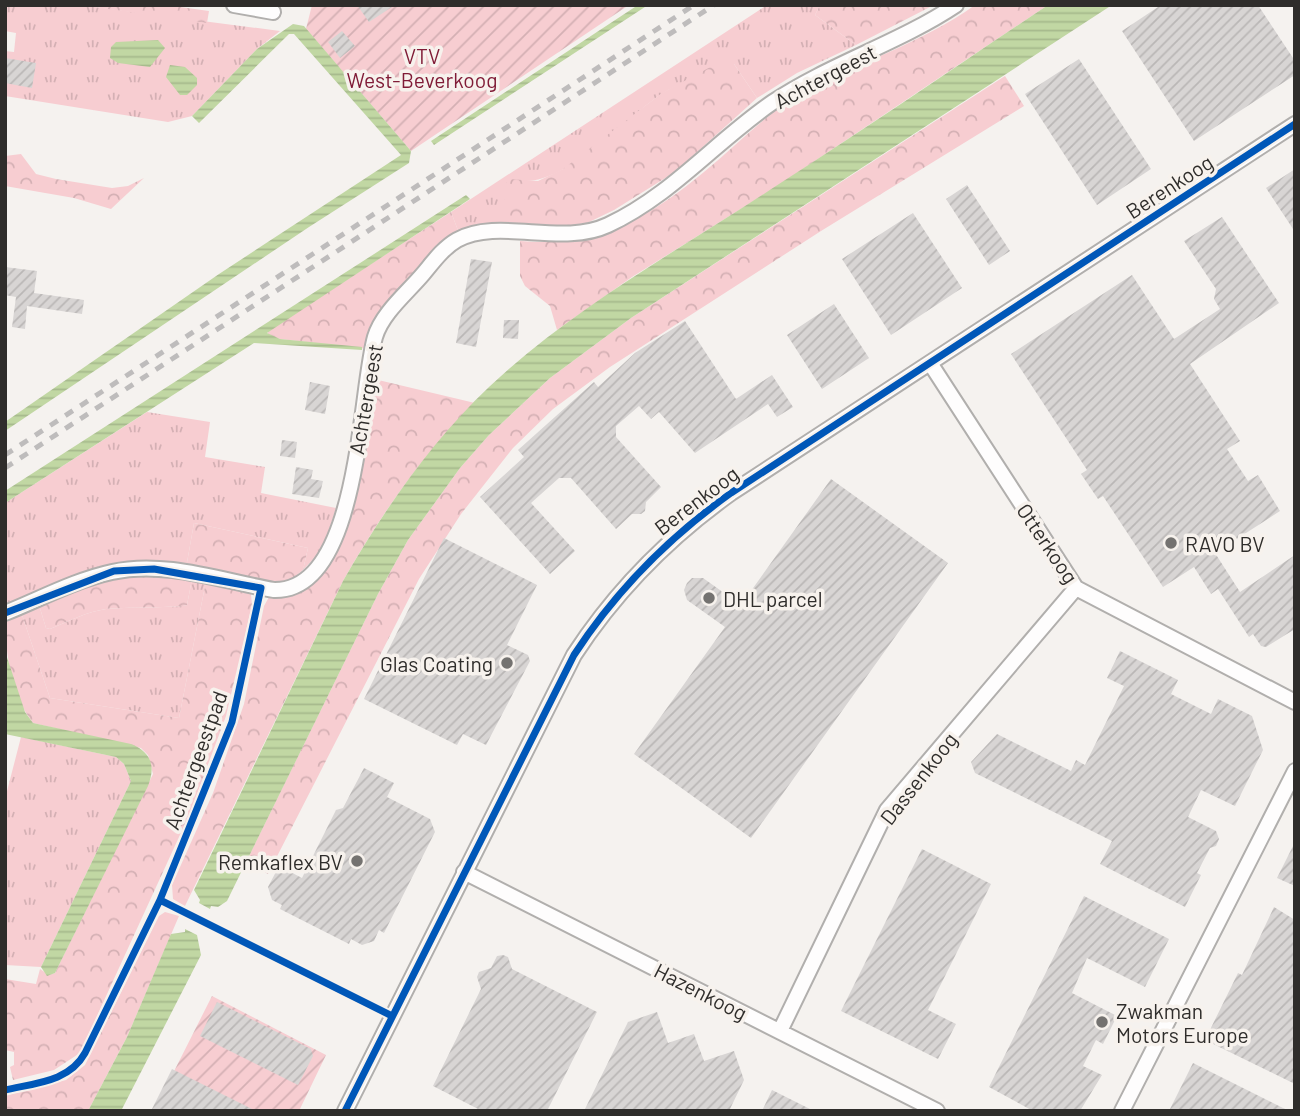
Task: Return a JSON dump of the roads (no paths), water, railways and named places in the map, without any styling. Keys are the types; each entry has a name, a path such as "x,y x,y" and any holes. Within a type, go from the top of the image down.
{"street":[{"path":"234,5 273,12"},
{"name":"Achtergeest","path":"5,613 114,572 166,570 274,590 283,590 303,582 331,546 348,500 378,328 442,252 458,240 474,234 551,235 584,232 607,226 668,189 775,101 956,5"},
{"name":"Berenkoog","path":"345,1111 574,654 629,580 700,516 1295,124"},
{"name":"Otterkoog","path":"930,363 1076,588 1295,702"},
{"name":"Dassenkoog","path":"780,1031 887,810 1076,588"},
{"path":"1122,1111 1295,771"},
{"name":"Hazenkoog","path":"464,872 936,1110"}],"railway":[{"path":"5,455 694,5"},
{"path":"5,468 714,5"}],"place":[{"name":"RAVO BV","path":"1171,543"},
{"name":"DHL parcel","path":"709,598"},
{"name":"Glas Coating","path":"507,663"},
{"name":"Remkaflex BV","path":"357,861"},
{"name":"Zwakman Motors Europe","path":"1102,1022"}],"park label":[{"name":"VTV West-Beverkoog","path":"422,67"}]}
